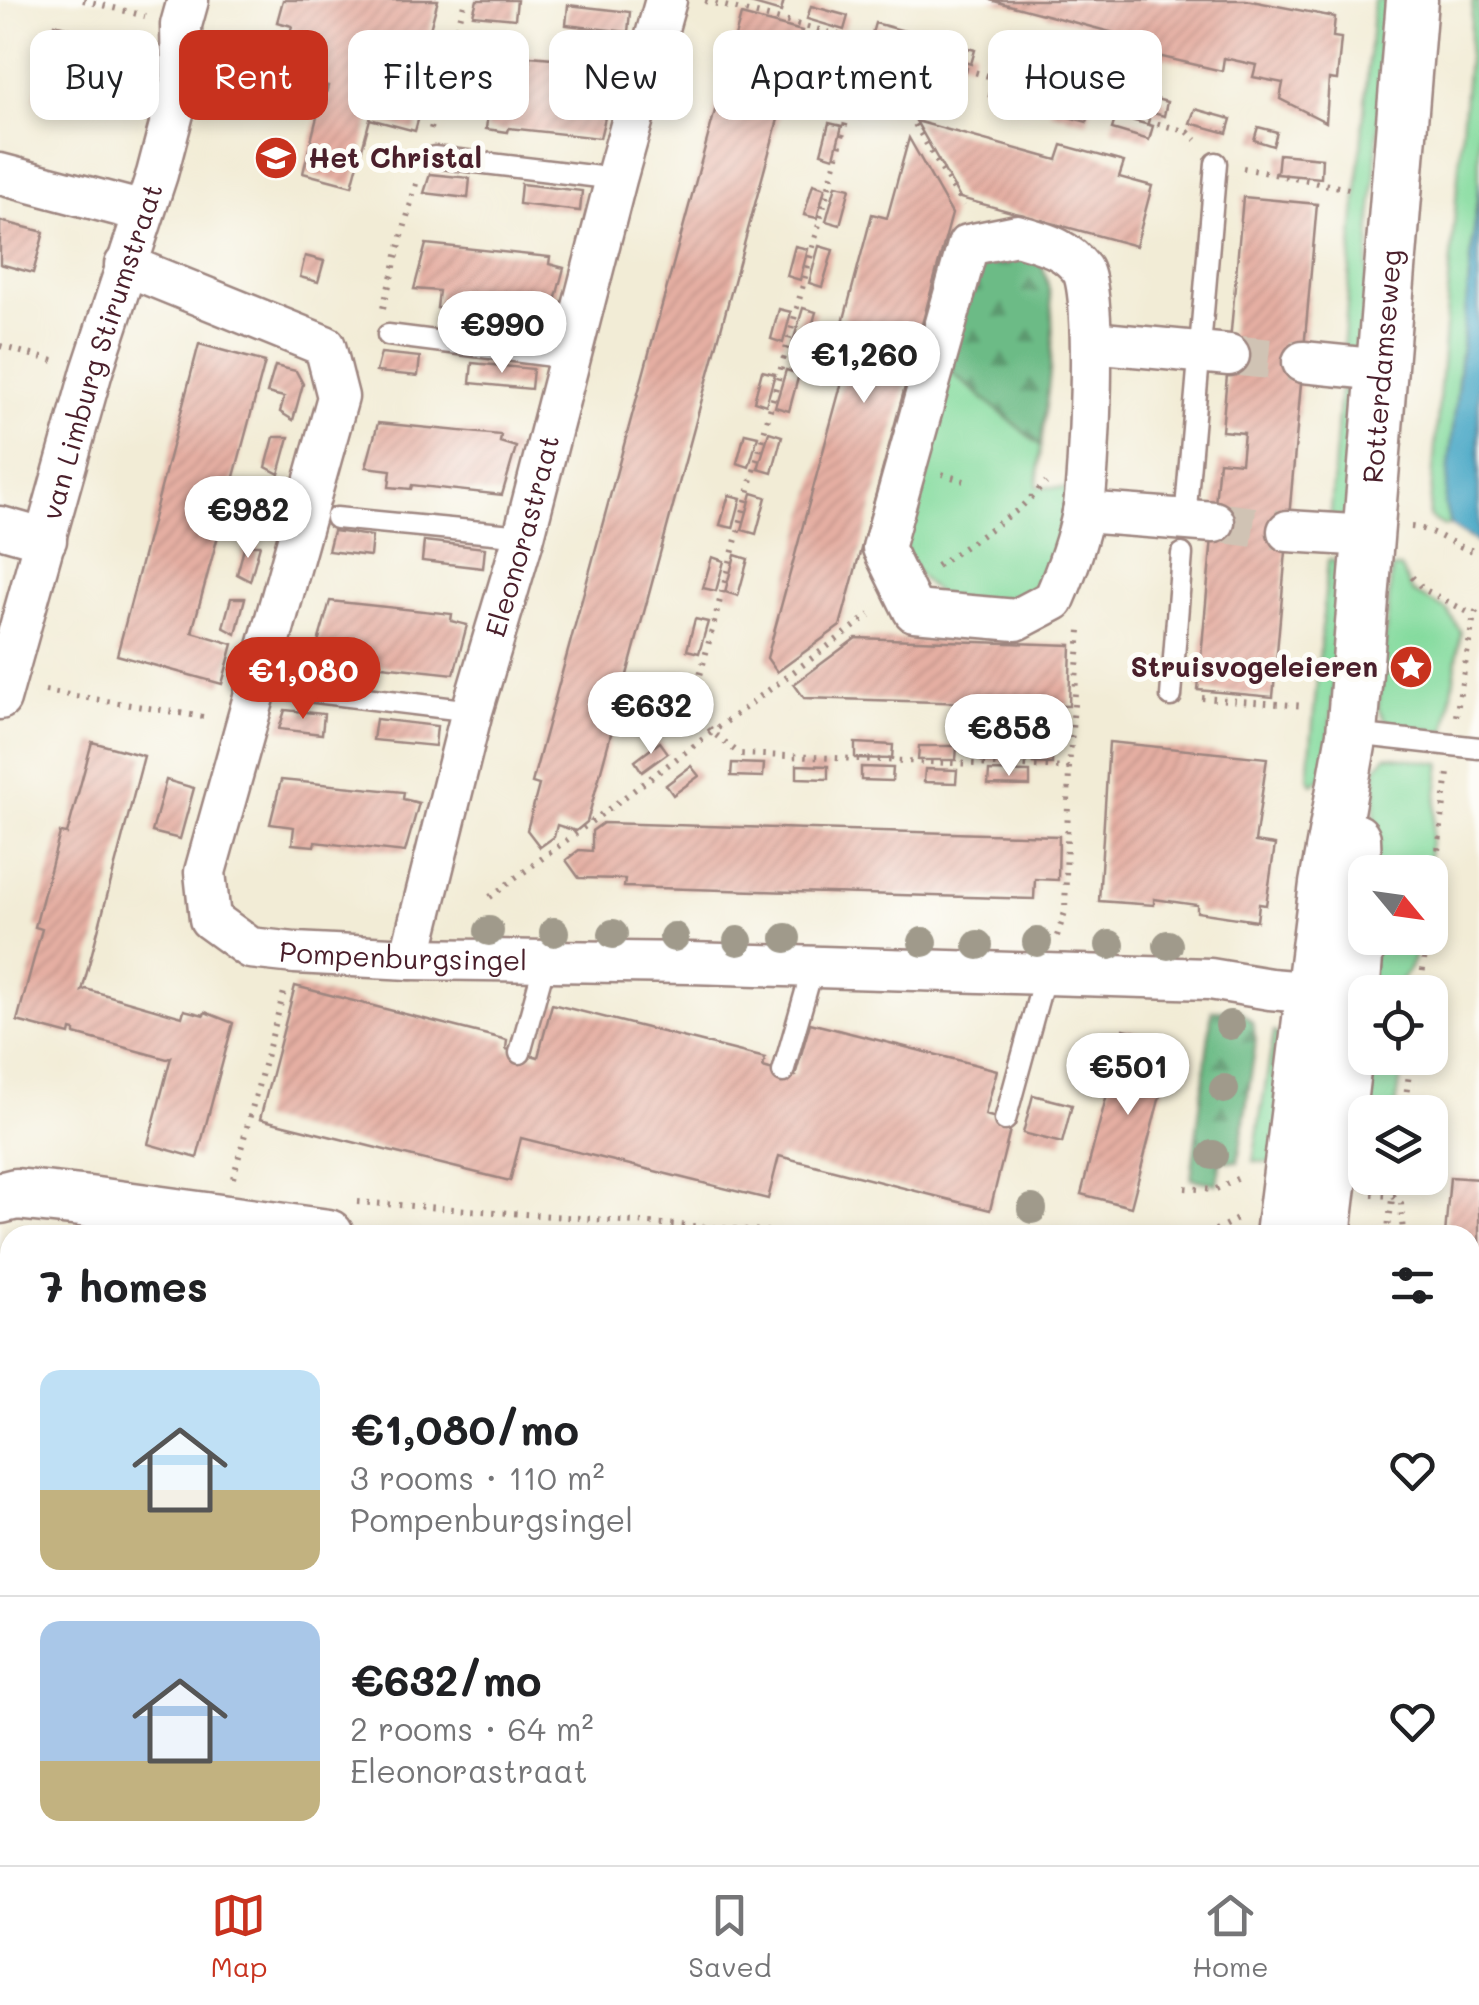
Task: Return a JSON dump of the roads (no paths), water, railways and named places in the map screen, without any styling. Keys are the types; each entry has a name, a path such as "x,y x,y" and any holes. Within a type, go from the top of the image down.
{"street":[{"name":"Eleonorastraat","path":"410,959 472,711 524,536 666,0"},
{"name":"Rotterdamseweg","path":"1283,1225 1333,994 1358,931 1352,734 1412,0"},
{"name":"van Limburg Stirumstraat","path":"2,692 92,372 182,79 184,13"},
{"path":"0,174 144,212"},
{"path":"1017,235 1065,250 1085,274 1092,342 1083,512 1069,565 1054,600 1016,620 914,611 882,548 968,245 1017,235"},
{"name":"Pompenburgsingel","path":"124,265 324,346 338,397 205,872 210,918 250,948 410,959 1210,978 1333,994"},
{"path":"1092,342 1214,354"},
{"path":"1303,362 1382,370"},
{"path":"1083,512 1194,532"},
{"path":"0,527 46,540"},
{"path":"1288,530 1368,536"},
{"name":"Rotterdamseweg","path":"1325,1225 1333,994"},
{"path":"0,1198 16,1194 130,1221 337,1218"}],"lane":[{"path":"434,157 616,179"},
{"path":"1171,696 1214,354 1216,163"},
{"path":"388,335 569,358"},
{"path":"336,518 524,536"},
{"path":"291,689 472,711"},
{"path":"1352,734 1479,748"},
{"path":"520,1053 545,962"},
{"path":"783,1072 813,967"},
{"path":"1006,1120 1046,974"}],"water":[{"path":"1479,183 1479,544 1450,525 1445,505"}],"tunnel":[{"path":"1229,355 1303,362"},
{"path":"1214,522 1288,531"}],"place":[{"name":"Het Christal","path":"276,158"},
{"name":"Struisvogeleieren","path":"1411,667"}]}
